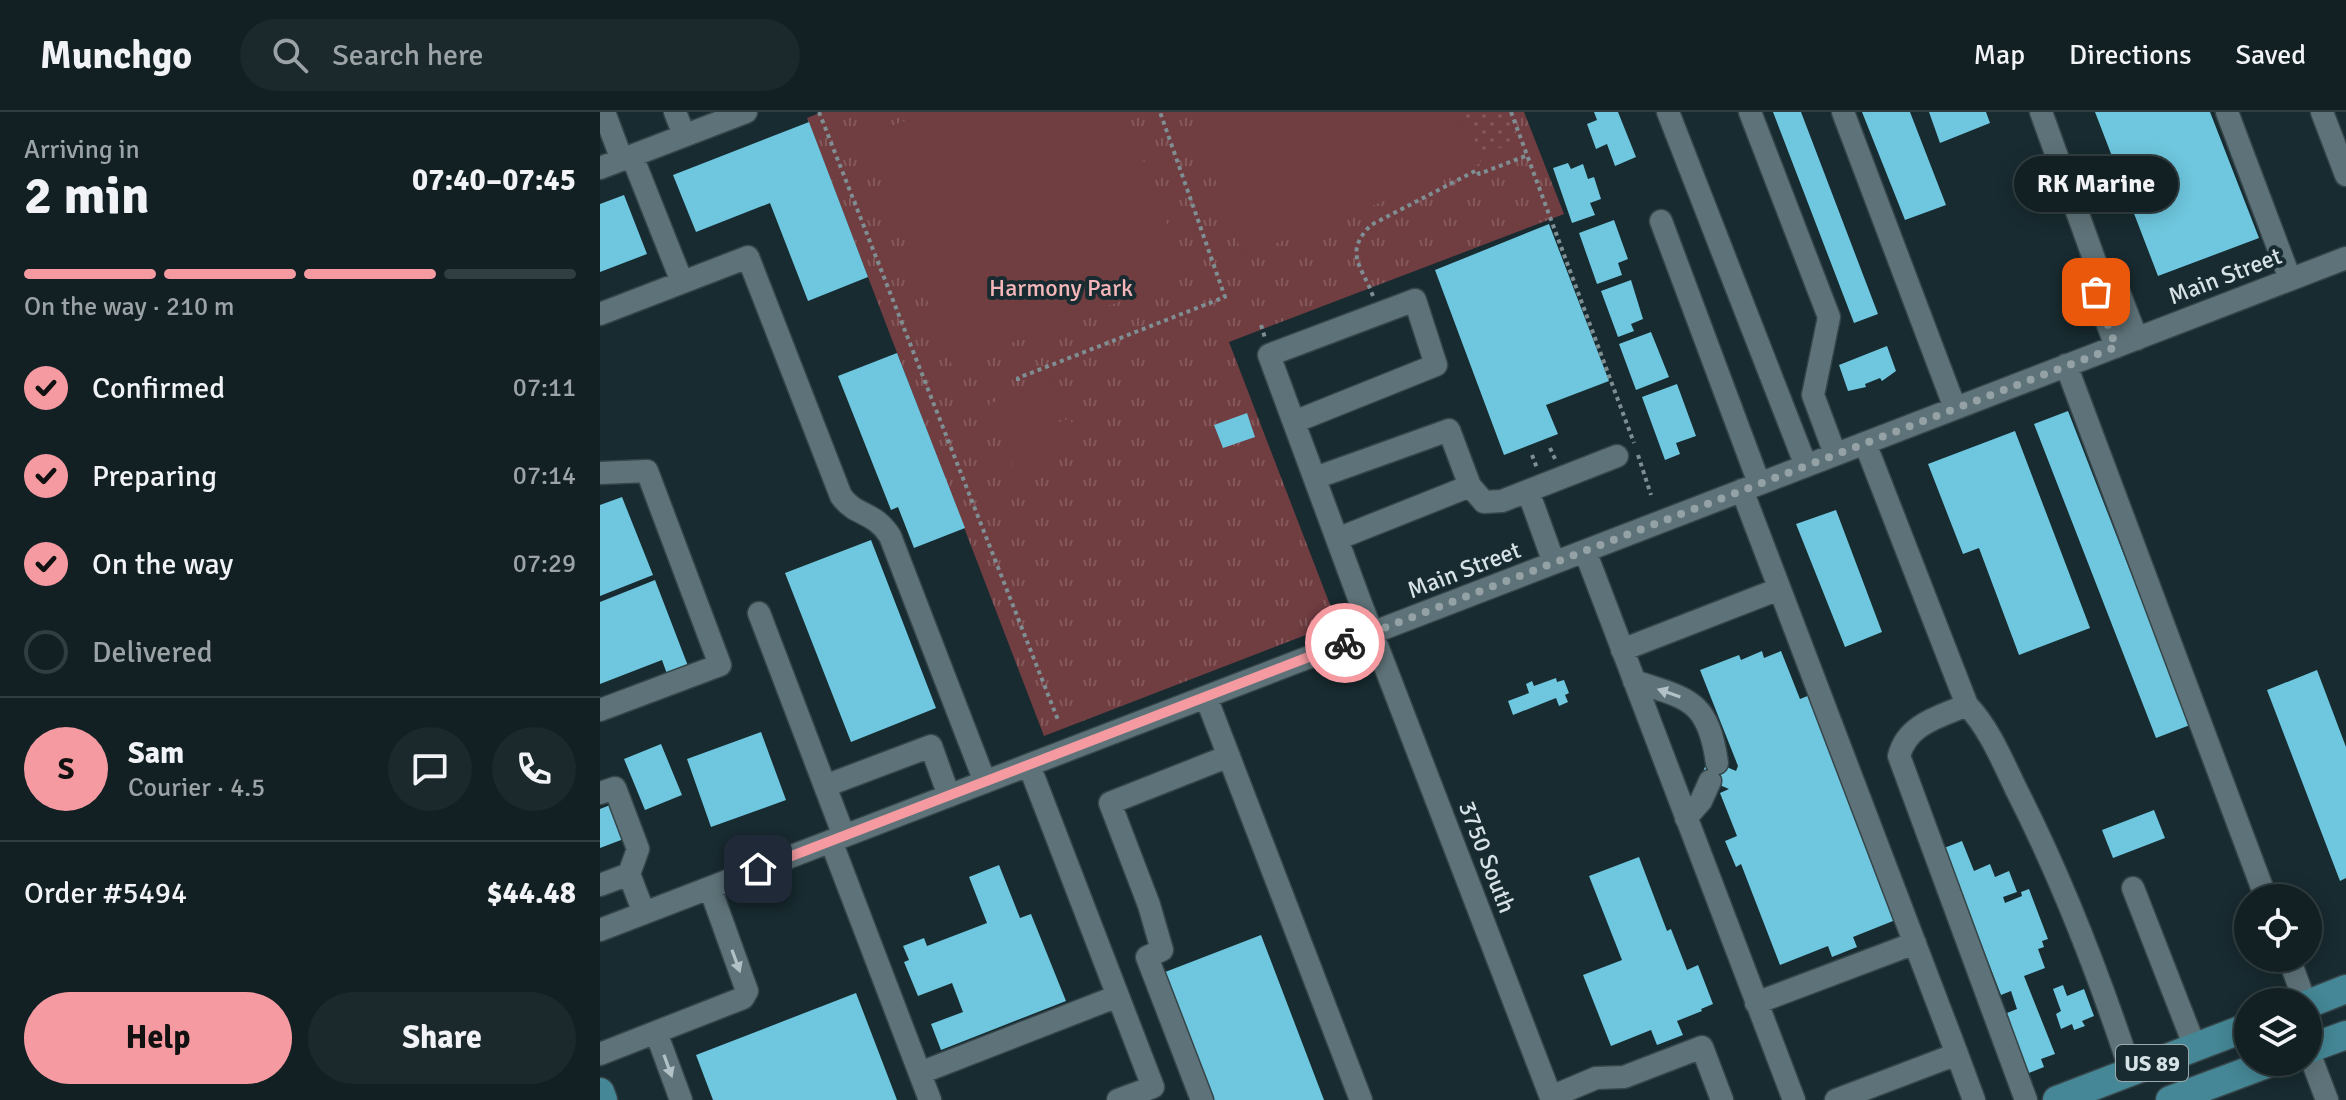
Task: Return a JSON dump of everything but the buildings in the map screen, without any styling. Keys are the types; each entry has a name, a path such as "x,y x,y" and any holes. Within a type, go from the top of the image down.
{"main road":[{"path":"2322,998 2346,989"},
{"name":"US 89","path":"2057,1100 2234,1032"},
{"path":"2322,1044 2346,1035"},
{"name":"US 89","path":"2183,1098 2237,1076"},
{"path":"600,1092 603,1100"}],"street":[{"path":"604,112 682,282"},
{"path":"675,112 684,135"},
{"path":"600,168 746,112"},
{"path":"1668,112 1806,466"},
{"path":"1750,112 1829,317 1813,395 1835,454"},
{"path":"1843,112 1955,408"},
{"path":"2041,112 2101,278 2118,290 2137,339"},
{"path":"2227,112 2290,279"},
{"path":"2322,112 2346,175"},
{"path":"1661,221 1750,487 1779,589 1974,1100"},
{"path":"600,314 748,257 841,496 850,509 869,514 884,526 890,536 985,782"},
{"name":"Main Street","path":"602,924 644,913 710,888 2346,258"},
{"path":"2101,278 2096,292 2116,347"},
{"name":"3750 South","path":"1294,422 1436,365 1415,300 1269,355 1337,539 1551,1099"},
{"path":"2066,365 2261,884"},
{"path":"1315,478 1449,430 1470,486 1484,502 1502,501 1617,456"},
{"path":"1865,443 1967,705 1997,750 2048,852 2131,1072"},
{"path":"600,473 647,471 720,665 600,710"},
{"path":"1337,539 1470,486"},
{"path":"1528,491 1554,563"},
{"path":"1585,551 1794,1100"},
{"path":"1622,650 1779,589"},
{"path":"759,613 825,786 837,839 930,1100"},
{"path":"1634,681 1688,699 1698,708 1715,748 1714,772 1701,801 1686,818"},
{"path":"1206,697 1361,1100"},
{"path":"1967,705 1919,727 1903,740 1899,756 2026,1100"},
{"path":"825,786 931,746 949,796"},
{"path":"1202,1100 1147,957 1162,950 1149,905 1110,803 1229,756"},
{"path":"1029,765 1153,1087 1118,1100"},
{"path":"600,793 615,788 638,849 629,874 644,913"},
{"path":"600,885 629,874"},
{"path":"600,1054 743,998 747,991 710,888"},
{"path":"2133,888 2195,1047"},
{"path":"1756,1003 1915,943"},
{"path":"920,1073 1118,996"},
{"path":"656,1032 681,1100"},
{"path":"1551,1099 1596,1078 1624,1077 1702,1047 1722,1100"},
{"path":"1836,1100 1957,1054"},
{"path":"2318,1076 2327,1100"}],"path":[{"path":"819,112 1058,720"},
{"path":"1018,381 1018,378 1225,297 1160,112"},
{"path":"1511,112 1616,391 1651,495"},
{"path":"1369,284 1355,252 1358,238 1371,225 1477,170 1479,174 1528,155"}],"green space":[{"name":"Harmony Park","path":"822,112 1524,112 1564,214 1229,342 1337,623 1044,736 807,118"},
{"path":"928,112 1125,112 1187,276 952,365 865,136"},
{"path":"1192,112 1452,112 1481,163 1243,256"},
{"path":"1463,112 1508,112 1519,141 1481,155"},
{"path":"1055,379 1066,409 1001,434 989,404"},
{"path":"1070,418 1081,448 1016,473 1005,443"}],"way so far":[{"path":"1345,643 2116,347 2096,292"}],"place":[{"name":"RK Marine","path":"2096,292"}],"route":[{"path":"758,869 1345,643"}]}
